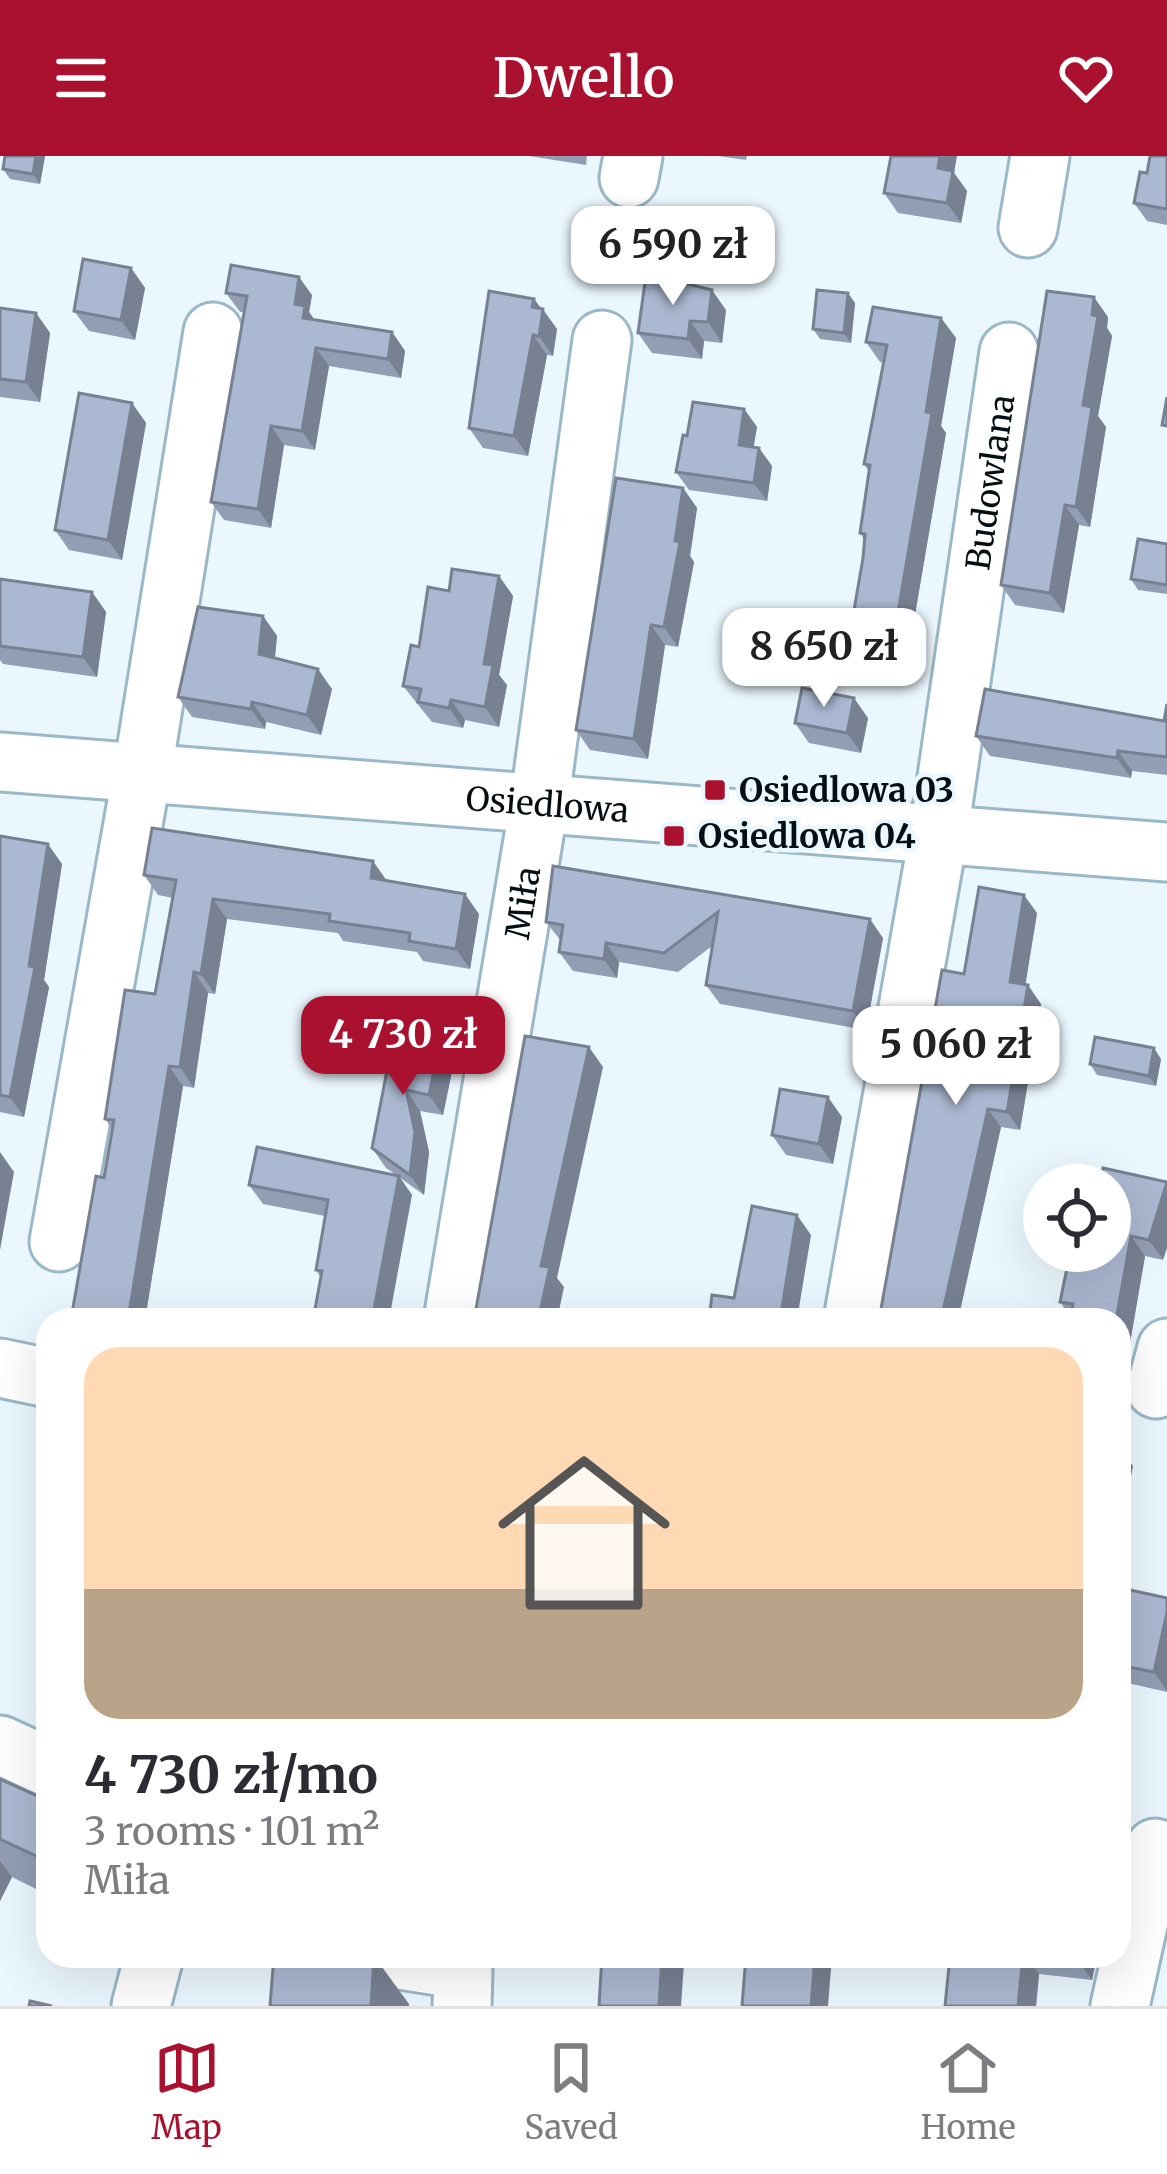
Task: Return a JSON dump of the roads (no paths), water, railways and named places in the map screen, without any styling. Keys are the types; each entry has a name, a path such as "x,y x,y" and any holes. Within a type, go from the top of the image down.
{"street":[{"path":"1028,228 1040,156"},
{"path":"58,1242 142,774 213,332"},
{"name":"Miła","path":"455,1308 538,806 602,340"},
{"name":"Budowlana","path":"855,1308 939,832 1009,352"},
{"name":"Osiedlowa","path":"0,762 1167,852"},
{"path":"0,1367 36,1375"},
{"path":"0,1745 36,1762"},
{"path":"1131,1956 1155,1848"},
{"path":"141,2006 151,1968"},
{"path":"450,1968 463,1970 462,2006"},
{"path":"1120,2006 1128,1968"}],"place":[{"name":"Osiedlowa 03","path":"715,790"},
{"name":"Osiedlowa 04","path":"674,836"}]}
